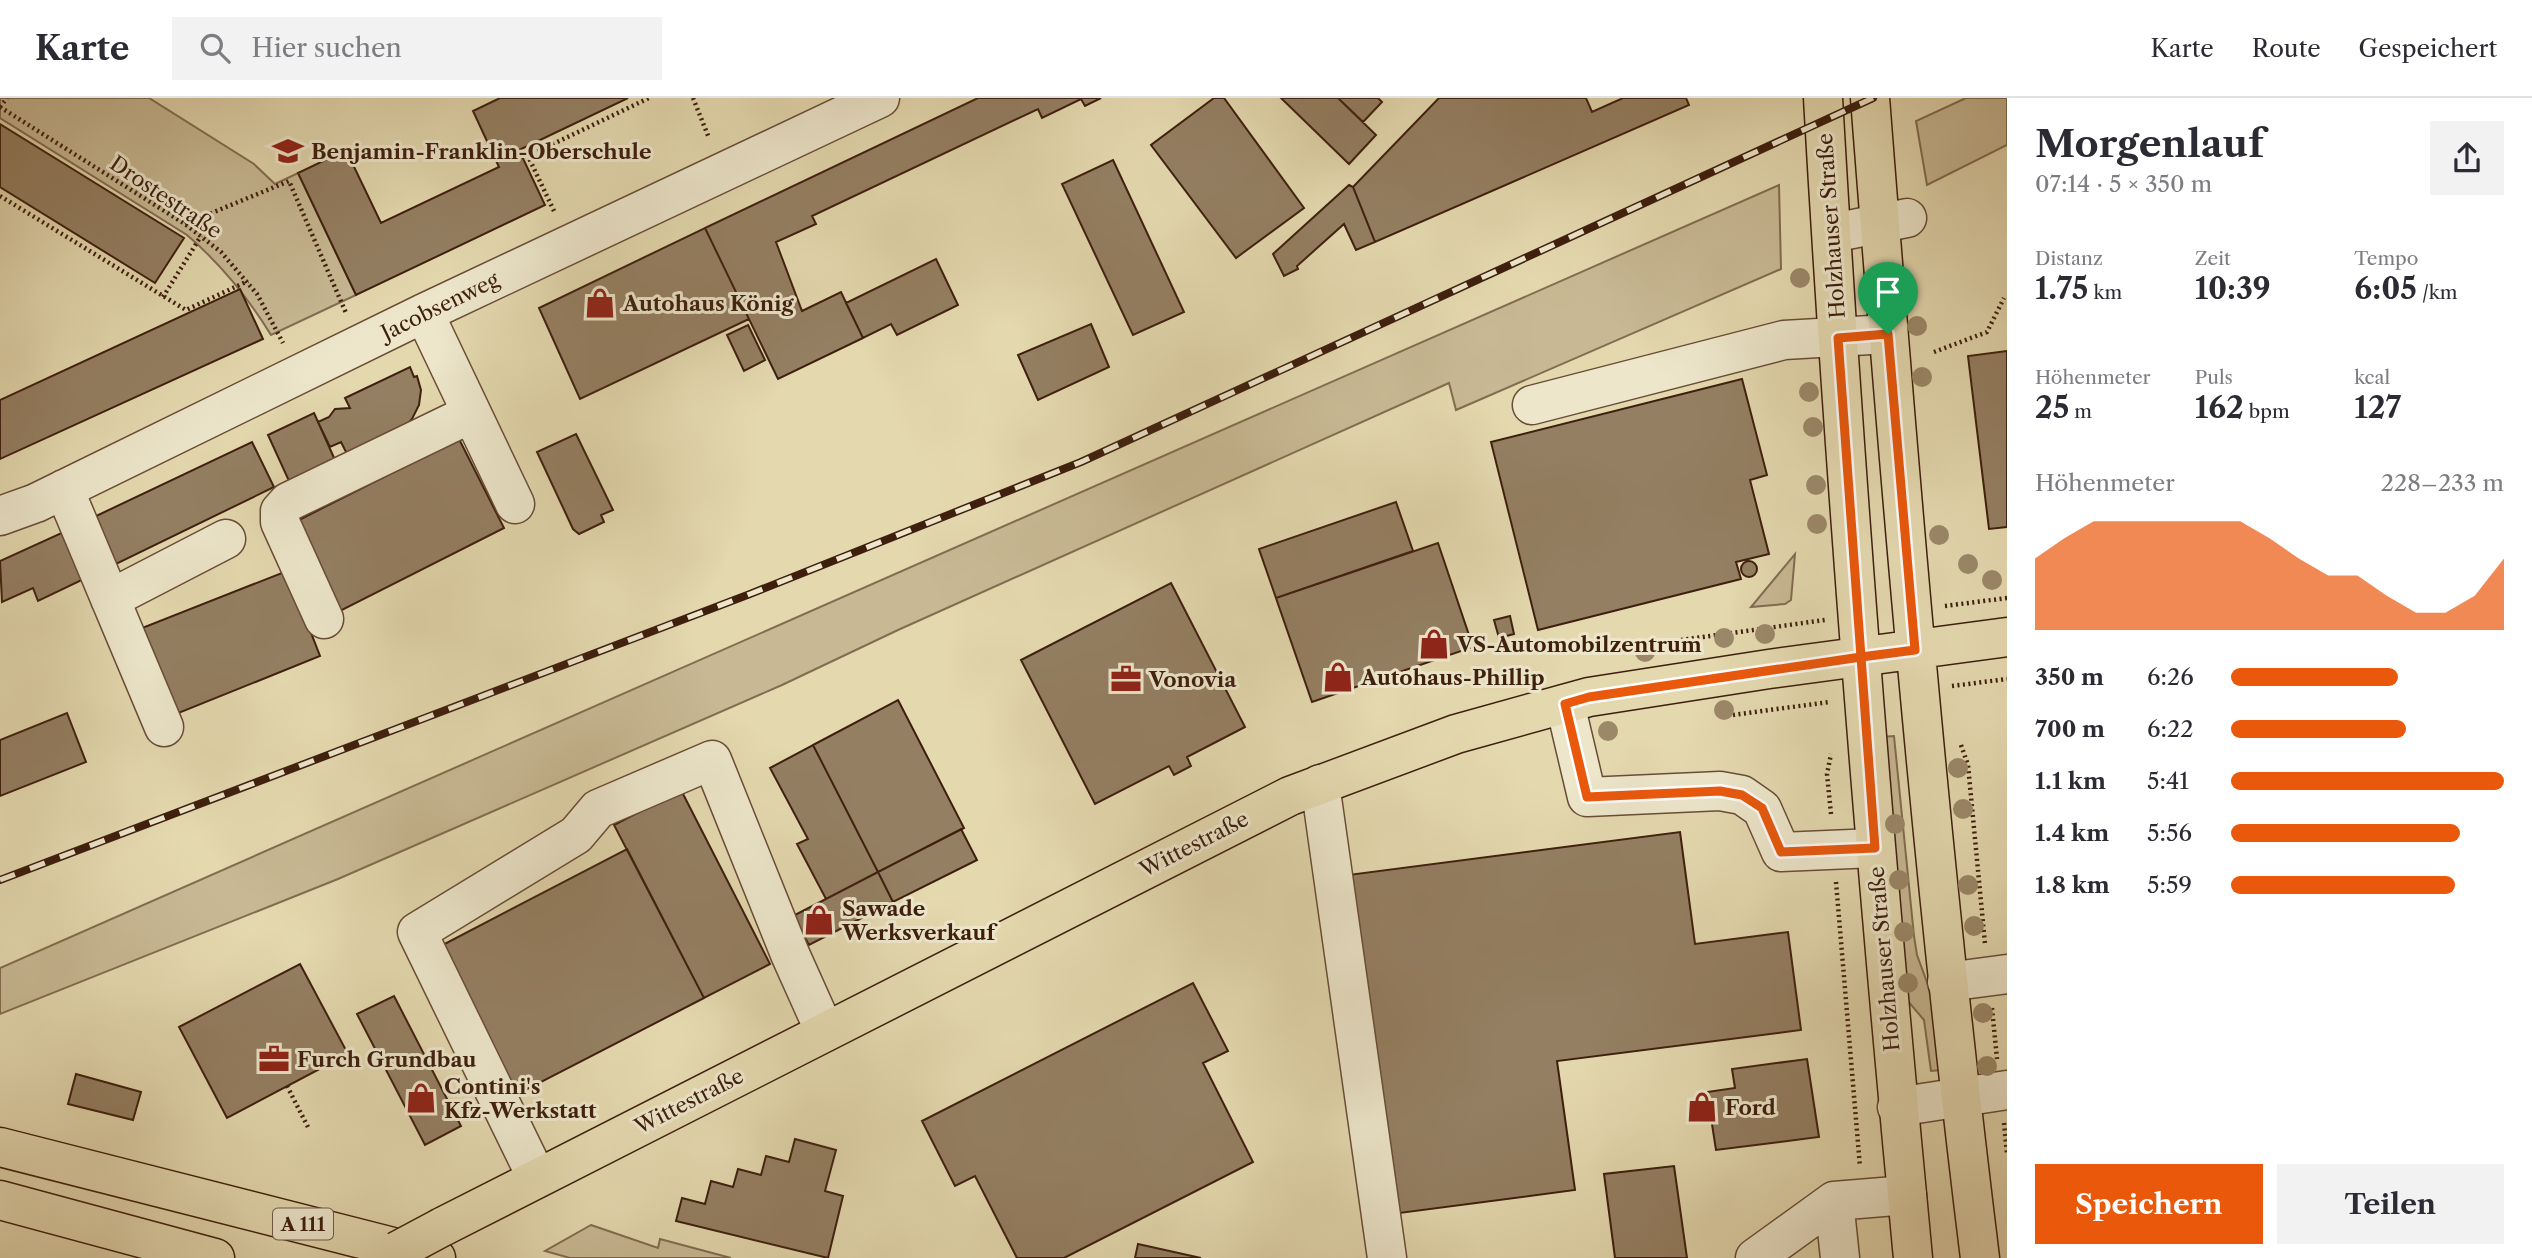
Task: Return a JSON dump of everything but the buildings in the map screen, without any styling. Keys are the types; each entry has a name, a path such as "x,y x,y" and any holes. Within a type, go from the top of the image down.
{"main road":[{"name":"Holzhauser Straße","path":"1823,98 1875,848 1913,1258"},
{"path":"1870,98 1877,224 1915,650 1947,982 1980,1258"},
{"name":"Wittestraße","path":"382,1258 439,1242 537,1178 1290,796 1320,784 1456,734 1602,695 2007,637"},
{"name":"A 111","path":"0,1147 439,1242"},
{"path":"0,1200 215,1258"}],"street":[{"name":"Jacobsenweg","path":"0,516 64,489 424,313 880,98"},
{"path":"424,313 515,504"},
{"path":"1532,405 1784,340 1888,334"},
{"path":"324,619 280,522 280,511 288,502 470,414"},
{"path":"64,489 164,727"},
{"path":"110,599 226,539"},
{"path":"1565,704 1587,797 1720,791 1742,795 1762,808 1781,852 1875,848"},
{"path":"537,1178 417,932 576,835 598,809 712,761 790,954 825,1032"},
{"path":"1320,784 1387,1258"},
{"path":"1947,982 2007,974"},
{"path":"1897,1107 2007,1090"},
{"path":"1755,1258 1849,1200 1907,1195"},
{"path":"1840,1258 1849,1200"}],"path":[{"name":"Drostestraße","path":"7,98 0,107 185,224 232,262 248,281 283,343"},
{"path":"554,211 528,156 649,98"},
{"path":"693,98 709,138"},
{"path":"185,224 289,181 346,313"},
{"path":"0,196 186,310 248,281"},
{"path":"163,297 201,236"},
{"path":"1934,352 1987,332 2004,298"},
{"path":"1982,601 2007,598"},
{"path":"1681,640 1787,625"},
{"path":"1994,680 2007,679"},
{"path":"1733,715 1790,707"},
{"path":"1832,751 1827,774 1834,851 1849,1200"},
{"path":"287,1086 308,1127"}],"shaded area":[{"path":"0,98 149,98 254,164 275,184 298,173 356,295 271,335 233,282 187,235 0,118"},
{"path":"1966,98 2007,98 2007,145 1927,185 1916,121"},
{"path":"1779,185 1781,269 1456,410 1449,383 898,630 782,685 338,879 0,1014 0,968"},
{"path":"1795,554 1791,600 1785,604 1751,607"},
{"path":"1894,736 1914,936 1917,955 1931,993 1941,1070 1931,1071 1924,1020 1901,993 1881,737"},
{"path":"591,1225 658,1248 660,1239 731,1258 570,1258 545,1251"}],"railway":[{"path":"0,880 750,594 1081,462 1873,98"}],"place":[{"name":"Benjamin-Franklin-Oberschule","path":"288,151"},
{"name":"Autohaus König","path":"600,303"},
{"name":"VS-Automobilzentrum","path":"1434,644"},
{"name":"Autohaus-Phillip","path":"1338,677"},
{"name":"Vonovia","path":"1126,679"},
{"name":"Sawade Werksverkauf","path":"819,920"},
{"name":"Furch Grundbau","path":"274,1059"},
{"name":"Contini's Kfz-Werkstatt","path":"421,1098"},
{"name":"Ford","path":"1702,1107"}],"route":[{"path":"1888,334 1838,338 1861,657 1589,697 1565,704 1587,797 1720,791 1742,795 1762,808 1781,852 1812,853 1875,848 1861,657 1915,650 1888,334"}]}
